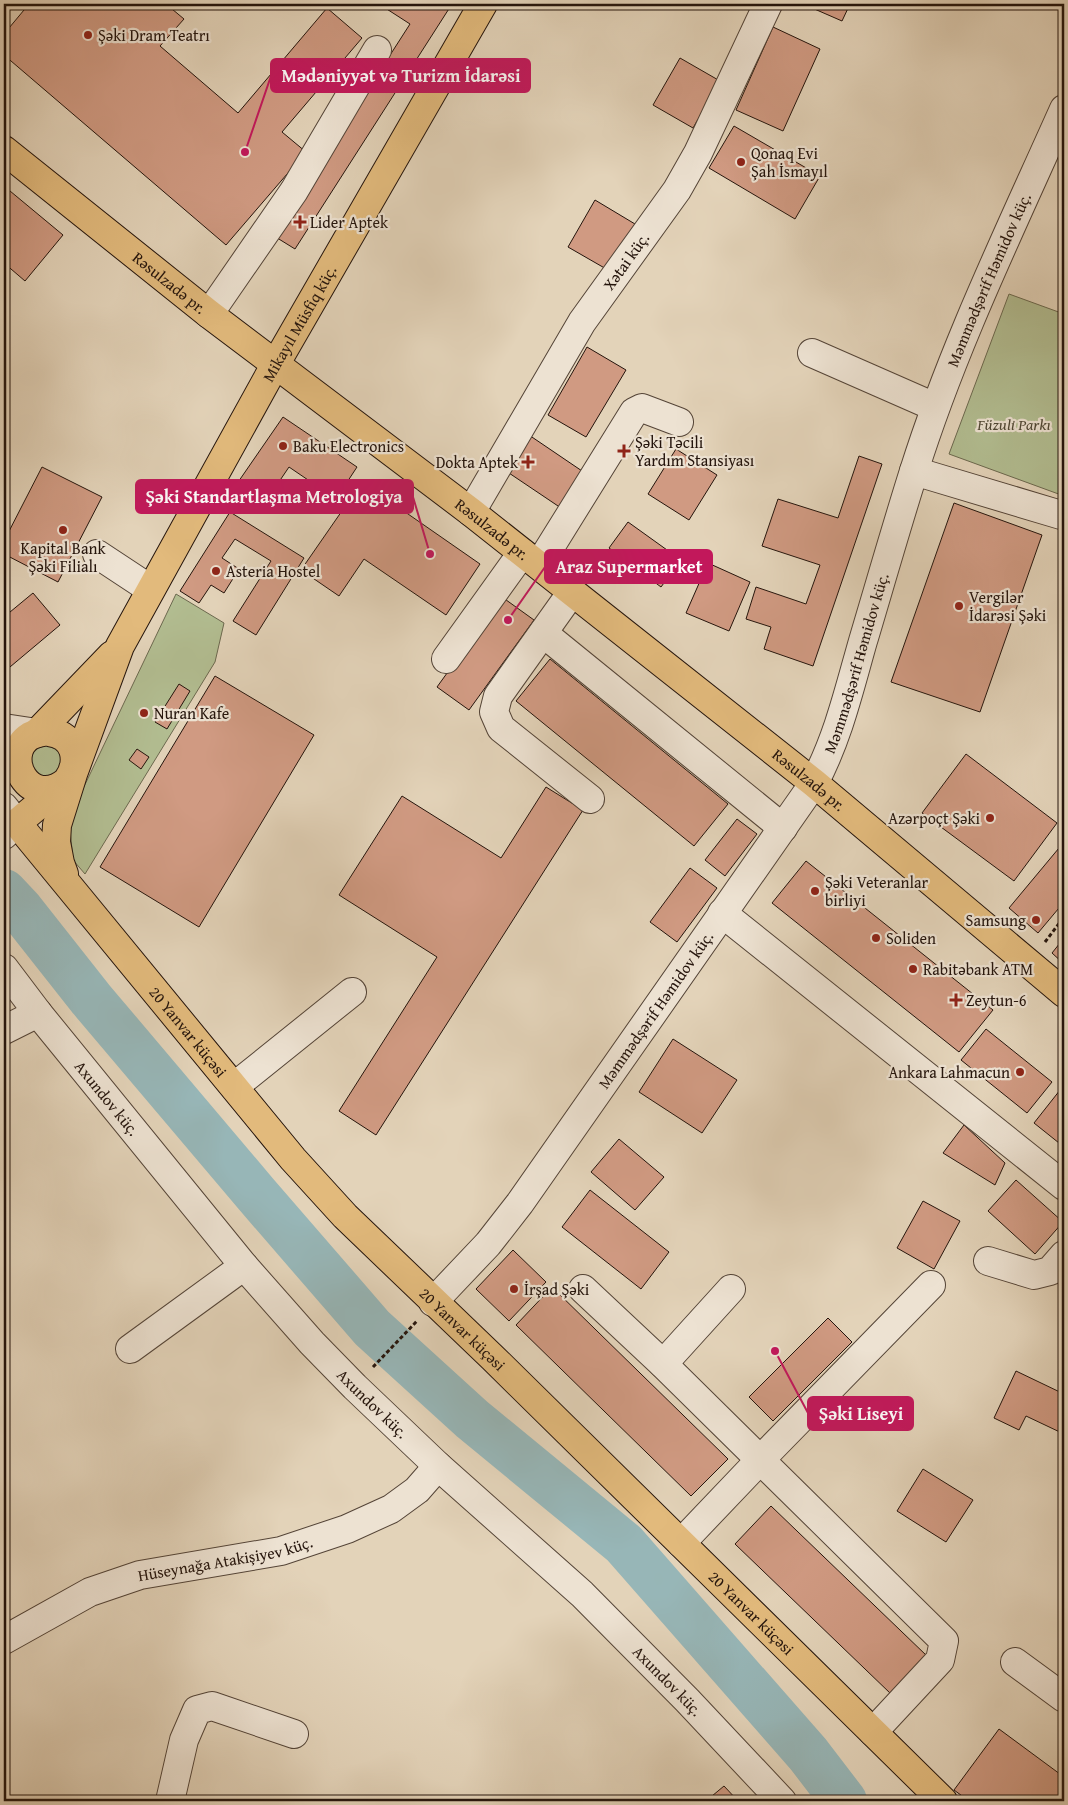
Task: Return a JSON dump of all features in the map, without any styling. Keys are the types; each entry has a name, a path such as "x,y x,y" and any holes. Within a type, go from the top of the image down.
{"main road":[{"name":"Mikayıl Müsfiq küç.","path":"120,646 275,365 483,4"},
{"name":"Rəsulzadə pr.","path":"4,150 208,314 470,512 814,783 1064,993"},
{"path":"37,733 120,646"},
{"path":"68,884 60,863 56,842 57,825 70,778 120,646"},
{"path":"8,822 17,775 17,753 21,744 28,737 46,731 56,733 65,738 71,745 75,754 76,764 70,778 60,788 50,791 40,790 17,775"},
{"path":"8,822 70,778"},
{"name":"20 Yanvar küçəsi","path":"8,822 68,884 293,1159 334,1204 943,1801"}],"street":[{"name":"Xətai küç.","path":"470,512 582,322 677,190 698,153 768,4"},
{"path":"208,314 294,191 377,50"},
{"name":"Məmmədşərif Həmidov küç.","path":"433,1302 488,1244 520,1203 814,783 836,737 914,471 935,407 970,322 1064,109"},
{"path":"812,353 935,407"},
{"path":"446,659 530,559 634,412 642,408 680,422"},
{"path":"914,471 1061,515"},
{"path":"97,554 150,589"},
{"path":"572,592 498,696 494,712 501,728 590,799"},
{"path":"542,633 783,828"},
{"path":"4,728 37,733"},
{"path":"722,913 1064,1186"},
{"name":"Axundov küç.","path":"4,968 38,1013 244,1266 312,1343 354,1387 438,1466 582,1594 782,1801"},
{"path":"235,1086 352,992"},
{"path":"4,1030 38,1013"},
{"path":"988,1261 1034,1275 1050,1271 1064,1254"},
{"path":"130,1349 244,1266"},
{"path":"681,1543 760,1459 931,1285"},
{"path":"583,1289 664,1364 944,1641 940,1660 873,1732"},
{"path":"664,1364 731,1289"},
{"name":"Hüseynağa Atakişiyev küç.","path":"4,1640 90,1592 140,1576 281,1551 347,1529 391,1509 418,1490 438,1466"},
{"path":"1015,1662 1064,1698"},
{"path":"170,1801 184,1740 197,1710 212,1706 294,1734"}],"path":[{"path":"1030,964 1064,917"},
{"path":"374,1366 412,1327"}],"green space":[{"name":"Füzuli Parkı","path":"1009,294 1064,314 1064,496 949,454"},
{"path":"176,594 224,623 215,662 85,874 73,860 70,829 80,795"},
{"path":"43,745 57,748 61,753 63,762 63,767 48,779 35,773 31,760 35,750"}],"building":[{"path":"29,4 166,4 184,19 160,46 238,113 327,8 362,38 282,132 306,152 226,245 4,55 4,34"},
{"path":"379,4 452,4 295,249 274,236 410,24"},
{"path":"803,4 850,4 842,21"},
{"path":"773,27 820,49 783,131 736,110"},
{"path":"680,58 720,81 693,128 653,105"},
{"path":"734,126 820,176 795,219 709,168"},
{"path":"4,186 63,235 25,281 4,263"},
{"path":"595,200 635,224 608,270 568,247"},
{"path":"587,347 626,370 586,437 548,415"},
{"path":"283,417 357,467 336,499 289,467 262,507 234,488"},
{"path":"526,433 585,473 561,508 503,469"},
{"path":"676,449 717,475 689,520 648,494"},
{"path":"859,456 882,464 813,666 764,649 771,627 746,619 756,587 806,604 820,565 762,546 778,499 838,518"},
{"path":"42,467 102,497 58,582 4,554 4,541"},
{"path":"362,482 480,564 446,615 364,559 339,596 301,570"},
{"path":"954,503 1042,535 980,712 891,682"},
{"path":"230,512 304,558 256,635 233,621 271,561 235,539 222,558 239,569 224,593 211,585 199,603 180,591"},
{"path":"628,522 681,560 661,587 609,548"},
{"path":"708,563 750,582 729,631 686,613"},
{"path":"33,593 60,625 4,672 4,617"},
{"path":"502,597 534,620 469,710 437,687"},
{"path":"550,659 728,804 694,846 516,701"},
{"path":"215,676 314,735 199,927 100,867"},
{"path":"179,684 190,691 167,729 155,722"},
{"path":"137,749 149,757 141,769 129,760"},
{"name":"Azərpoçt Şəki","path":"966,754 1057,823 1014,881 922,813"},
{"path":"546,787 583,810 376,1135 339,1111 437,957 339,895 402,796 501,858"},
{"path":"737,819 757,834 725,876 705,860"},
{"path":"1064,842 1064,887 1062,890 1064,891 1064,902 1038,933 1009,908"},
{"path":"806,861 993,1010 959,1052 772,903"},
{"path":"690,868 717,888 677,942 650,922"},
{"path":"1064,938 1064,964 1052,953"},
{"path":"986,1029 1052,1082 1027,1113 961,1060"},
{"path":"673,1039 737,1080 702,1133 639,1092"},
{"path":"1064,1085 1064,1147 1034,1123"},
{"path":"964,1125 1005,1163 995,1185 943,1153"},
{"path":"619,1139 664,1177 635,1210 591,1172"},
{"path":"1016,1180 1063,1222 1035,1254 988,1211"},
{"path":"590,1190 669,1252 641,1289 562,1227"},
{"path":"923,1201 960,1221 934,1269 897,1248"},
{"path":"513,1250 546,1282 509,1321 476,1289"},
{"path":"552,1287 728,1459 691,1496 516,1325"},
{"path":"828,1318 852,1342 773,1421 749,1397"},
{"path":"1016,1371 1064,1394 1064,1434 1026,1416 1019,1430 994,1418"},
{"path":"923,1469 973,1500 946,1542 897,1511"},
{"path":"771,1506 927,1656 891,1694 735,1544"},
{"path":"999,1729 1064,1777 1064,1801 969,1801 954,1790"},
{"path":"724,1786 738,1801 706,1801"}],"waterway":[{"path":"4,892 20,909 91,999 372,1328 472,1419 624,1544 808,1754 844,1801"}],"place":[{"name":"Şəki Dram Teatrı","path":"88,35"},
{"name":"Mədəniyyət və Turizm İdarəsi","path":"245,152"},
{"name":"Qonaq Evi Şah İsmayıl","path":"741,162"},
{"name":"Lider Aptek","path":"300,222"},
{"name":"Baku Electronics","path":"283,446"},
{"name":"Şəki Təcili Yardım Stansiyası","path":"624,451"},
{"name":"Dokta Aptek","path":"528,462"},
{"name":"Kapital Bank Şəki Filialı","path":"63,530"},
{"name":"Şəki Standartlaşma Metrologiya","path":"430,554"},
{"name":"Asteria Hostel","path":"216,571"},
{"name":"Vergilər İdarəsi Şəki","path":"959,606"},
{"name":"Araz Supermarket","path":"508,620"},
{"name":"Nuran Kafe","path":"144,713"},
{"name":"Azərpoçt Şəki","path":"990,818"},
{"name":"Şəki Veteranlar birliyi","path":"815,891"},
{"name":"Samsung","path":"1036,920"},
{"name":"Soliden","path":"876,938"},
{"name":"Rabitəbank ATM","path":"913,969"},
{"name":"Zeytun-6","path":"956,1000"},
{"name":"Ankara Lahmacun","path":"1020,1072"},
{"name":"İrşad Şəki","path":"514,1289"},
{"name":"Şəki Liseyi","path":"775,1351"}]}
